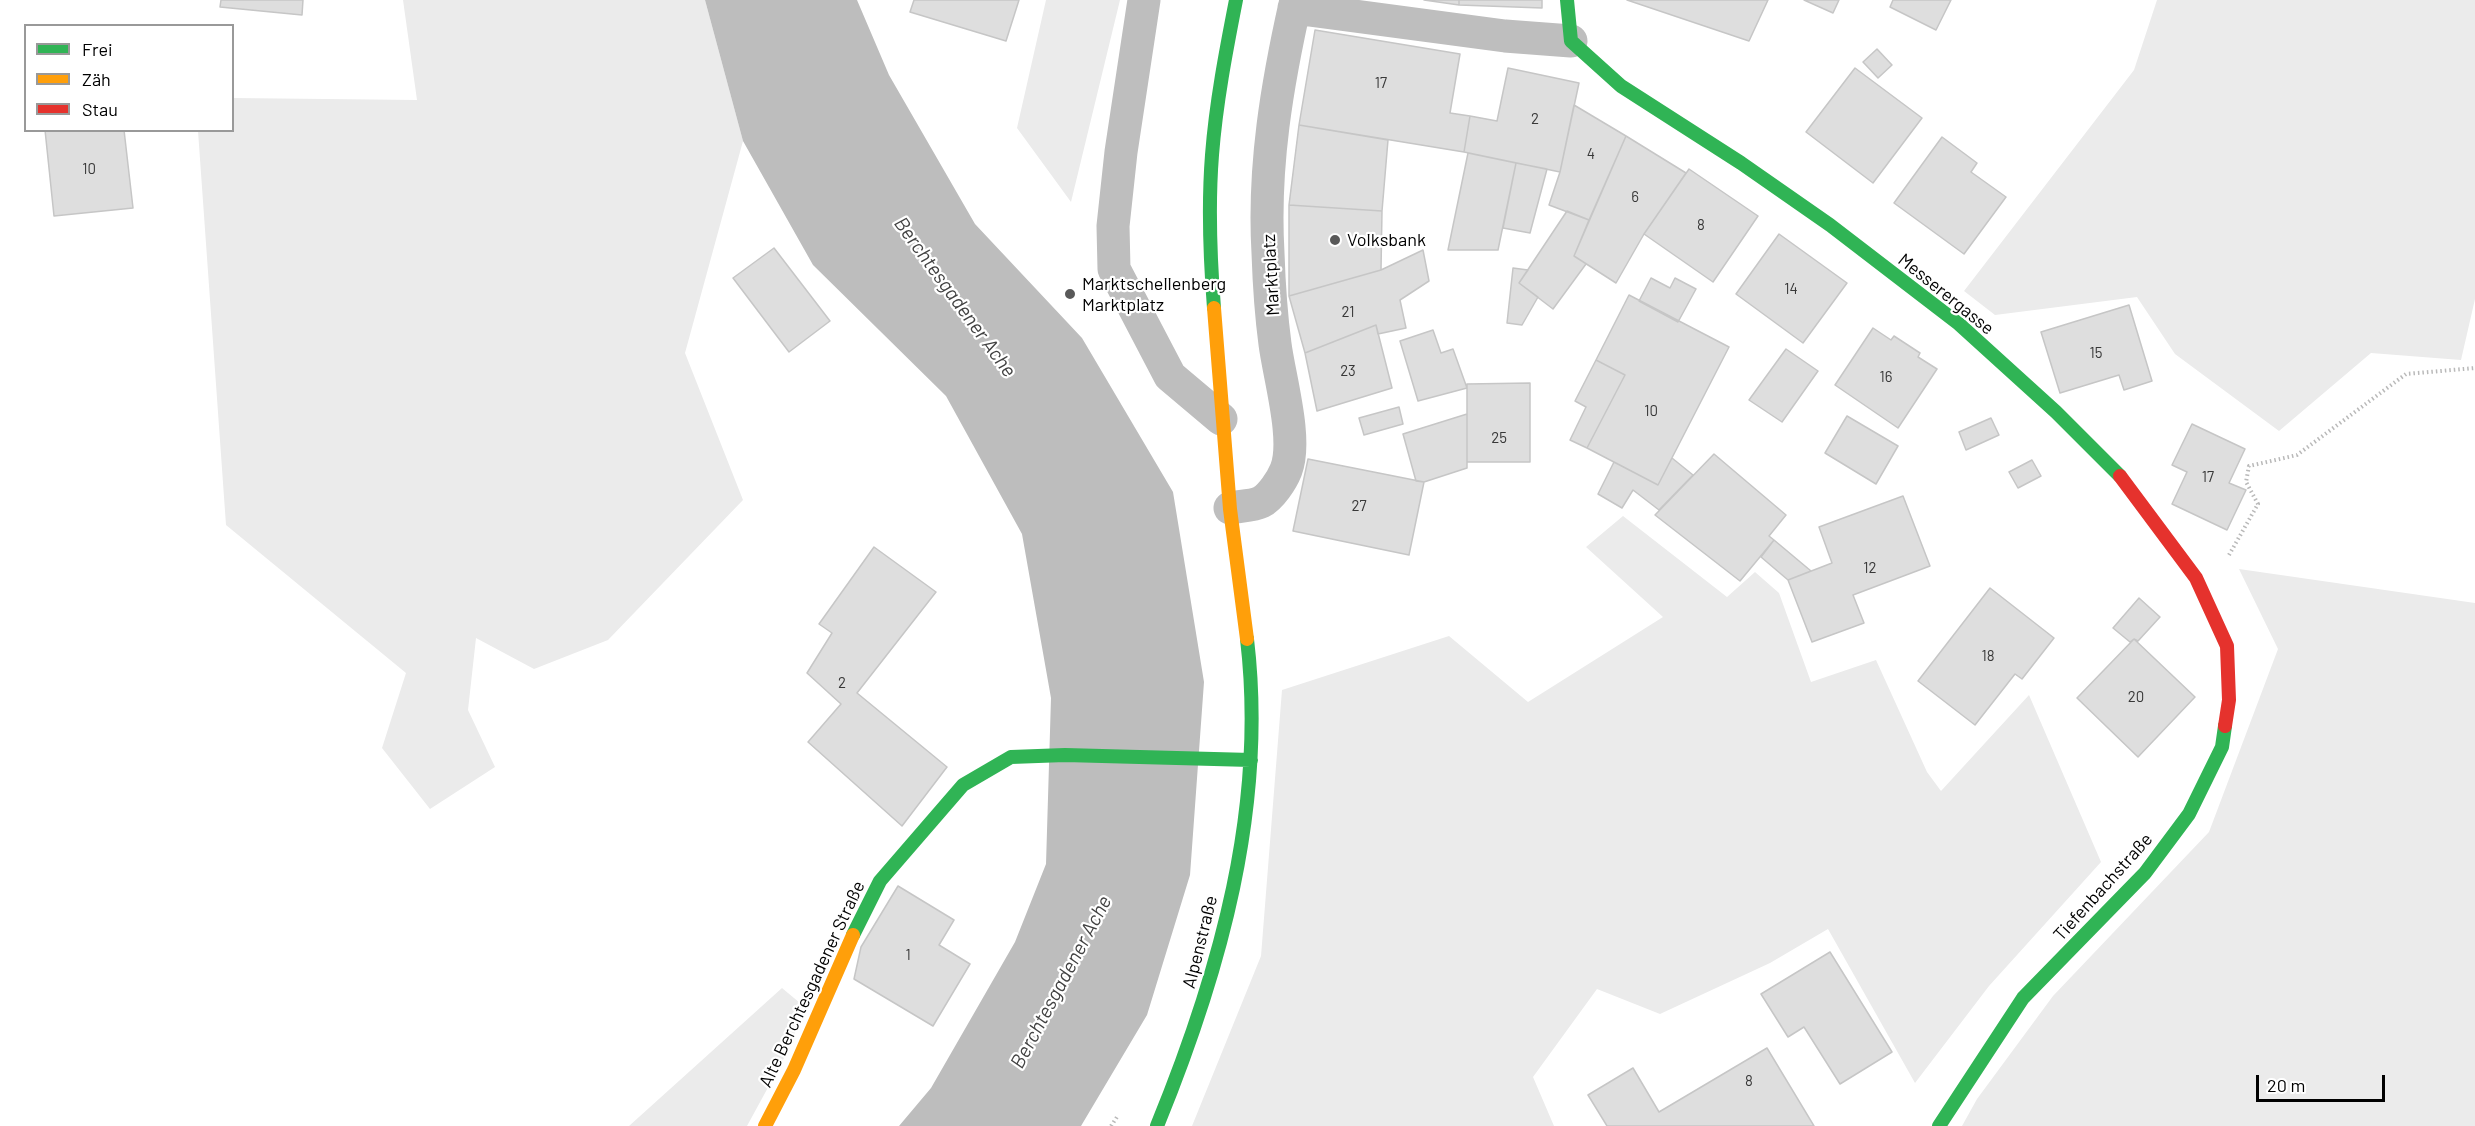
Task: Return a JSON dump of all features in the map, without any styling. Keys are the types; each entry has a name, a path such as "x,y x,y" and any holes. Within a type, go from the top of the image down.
{"street":[{"path":"1144,0 1120,152 1113,226 1114,269 1170,376 1221,419"},
{"name":"Alpenstraße","path":"1157,1126 1194,1034 1223,934 1243,835 1251,760 1252,696 1246,625 1221,419 1212,291 1212,155 1222,67 1236,0"},
{"path":"1567,0 1570,41"},
{"name":"Marktplatz","path":"1230,508 1262,502 1276,487 1287,469 1288,416 1275,343 1268,251 1267,170 1278,79 1295,4 1505,36 1570,41"},
{"name":"Messerergasse","path":"1570,41 1621,87 1741,163 1839,232 1959,324 2056,411 2118,474 2182,557 2196,578 2227,646"},
{"name":"Tiefenbachstraße","path":"1939,1126 2023,998 2145,873 2189,814 2222,747 2229,700 2227,646"},
{"name":"Alte Berchtesgadener Straße","path":"765,1126 794,1070 839,964 880,880 963,785 1011,757 1195,756 1251,760"}],"path":[{"path":"2258,504 2246,482 2249,466 2297,455 2406,374 2475,368"}],"shaded area":[{"path":"403,0 705,0 743,141 685,353 743,500 608,640 534,669 476,638 468,710 495,767 430,809 382,748 406,673 226,525 198,132 234,132 234,98 417,100"},
{"path":"1046,0 1120,0 1071,202 1017,128"},
{"path":"2157,0 2475,0 2475,299 2461,360 2371,353 2279,431 2175,354 2137,297 1995,315 1964,291 2134,70"},
{"path":"1623,516 1727,597 1755,572 1779,593 1811,682 1876,660 1927,772 1941,791 2029,695 2101,862 1989,986 1915,1083 1828,929 1770,963 1660,1014 1597,989 1533,1077 1554,1126 1192,1126 1261,956 1282,690 1449,636 1528,702 1663,617 1586,547"},
{"path":"2239,569 2475,603 2475,1126 1962,1126 1977,1099 2053,996 2209,832 2278,649"},
{"path":"782,988 806,1008 783,1060 747,1126 629,1126"}],"water":[{"name":"Berchtesgadener Ache","path":"705,0 857,0 889,75 975,224 1082,338 1173,492 1204,682 1190,875 1147,1015 1081,1126 899,1126 931,1088 1015,942 1046,864 1051,698 1022,534 946,396 813,265 743,141"}],"building":[{"path":"221,0 303,0 302,15 220,7"},
{"path":"914,0 1019,0 1006,41 910,12"},
{"path":"1424,0 1459,0 1459,5"},
{"path":"1459,0 1542,0 1542,8 1459,5"},
{"path":"1627,0 1768,0 1749,41"},
{"path":"1804,0 1839,0 1833,13"},
{"path":"1893,0 1951,0 1936,30 1890,7"},
{"path":"1315,30 1460,54 1450,113 1470,116 1464,152 1299,125"},
{"path":"1877,49 1892,65 1878,78 1863,62"},
{"path":"1508,68 1579,83 1560,172 1464,152 1470,116 1497,121"},
{"path":"1855,68 1922,118 1873,183 1806,132"},
{"path":"1574,105 1626,136 1589,220 1549,205 1560,172"},
{"path":"1299,125 1388,140 1382,211 1289,205"},
{"path":"45,132 124,132 133,208 54,216"},
{"path":"1626,136 1686,173 1644,234 1616,283 1574,256"},
{"path":"1942,137 1977,163 1971,172 2006,197 1964,254 1894,203"},
{"path":"1468,153 1516,163 1498,250 1448,250"},
{"path":"1516,163 1547,169 1530,233 1503,228"},
{"path":"1689,169 1758,216 1713,282 1644,234"},
{"name":"Volksbank","path":"1289,205 1382,211 1381,270 1289,296"},
{"path":"1567,211 1589,220 1574,256 1586,264 1553,309 1519,283"},
{"path":"1779,234 1847,283 1803,343 1736,294"},
{"path":"774,248 830,321 789,352 733,278"},
{"path":"1423,250 1429,281 1400,300 1406,328 1378,334 1376,325 1305,353 1289,296 1381,270"},
{"path":"1513,268 1528,270 1519,283 1538,297 1522,325 1507,323"},
{"path":"1651,278 1670,288 1675,278 1696,289 1678,322 1639,301"},
{"path":"1629,295 1729,347 1658,485 1587,448 1625,375 1596,360"},
{"path":"2129,305 2152,381 2124,390 2119,375 2060,393 2041,332"},
{"path":"1376,325 1392,388 1317,411 1305,353"},
{"path":"1873,328 1891,340 1894,336 1920,353 1918,357 1937,369 1898,428 1835,385"},
{"path":"1433,330 1441,353 1453,349 1467,388 1418,401 1400,341"},
{"path":"1786,349 1818,371 1782,422 1749,400"},
{"path":"1596,360 1625,375 1587,448 1570,440 1586,407 1575,401"},
{"path":"1530,383 1530,462 1467,462 1467,384"},
{"path":"1399,407 1403,424 1364,435 1359,418"},
{"path":"1467,414 1467,468 1424,482 1416,481 1403,434"},
{"path":"1847,416 1898,446 1876,484 1825,453"},
{"path":"1991,418 1999,435 1966,450 1959,432"},
{"path":"2192,424 2245,449 2229,483 2246,490 2227,530 2172,504 2187,472 2172,465"},
{"path":"1714,454 1786,515 1769,536 1774,540 1740,581 1655,515"},
{"path":"1672,458 1693,475 1659,510 1633,490 1622,508 1598,494 1614,462 1658,485"},
{"path":"1308,459 1424,482 1409,555 1293,531"},
{"path":"2032,460 2041,476 2018,488 2009,472"},
{"path":"1903,496 1930,566 1853,595 1864,623 1812,642 1788,580 1832,563 1819,527"},
{"path":"1774,540 1811,571 1788,580 1761,557"},
{"path":"874,547 936,592 857,693 947,767 902,826 808,742 841,704 807,673 832,633 819,624"},
{"path":"1990,588 2054,638 2022,679 2015,674 1975,725 1918,681"},
{"path":"2139,598 2160,617 2138,641 2134,639 2130,642 2113,628"},
{"path":"2134,639 2195,697 2138,757 2077,698"},
{"path":"898,886 954,920 939,945 970,964 933,1026 854,979 861,947"},
{"path":"1830,952 1892,1052 1840,1084 1804,1027 1788,1037 1761,994"},
{"path":"1767,1048 1814,1126 1607,1126 1588,1095 1633,1068 1659,1112"}],"traffic: fast":[{"path":"1214,308 1210,232 1212,155 1225,58 1236,0"},
{"path":"1567,0 1571,41 1621,86 1741,163 1830,225 1959,324 2056,412 2120,476"},
{"path":"1157,1126 1200,1009 1233,888 1244,826 1250,764 1251,702 1247,639"},
{"path":"1939,1126 2023,998 2145,873 2189,814 2222,747 2225,726"},
{"path":"853,935 880,881 963,785 1011,757 1065,755 1251,760"}],"traffic: slow":[{"path":"1214,308 1230,509 1247,639"},
{"path":"765,1126 794,1070 853,935"}],"traffic: jam":[{"path":"2120,476 2196,578 2227,646 2229,700 2225,726"}],"place":[{"name":"Volksbank","path":"1335,240"},
{"name":"Marktschellenberg Marktplatz","path":"1070,294"}]}
